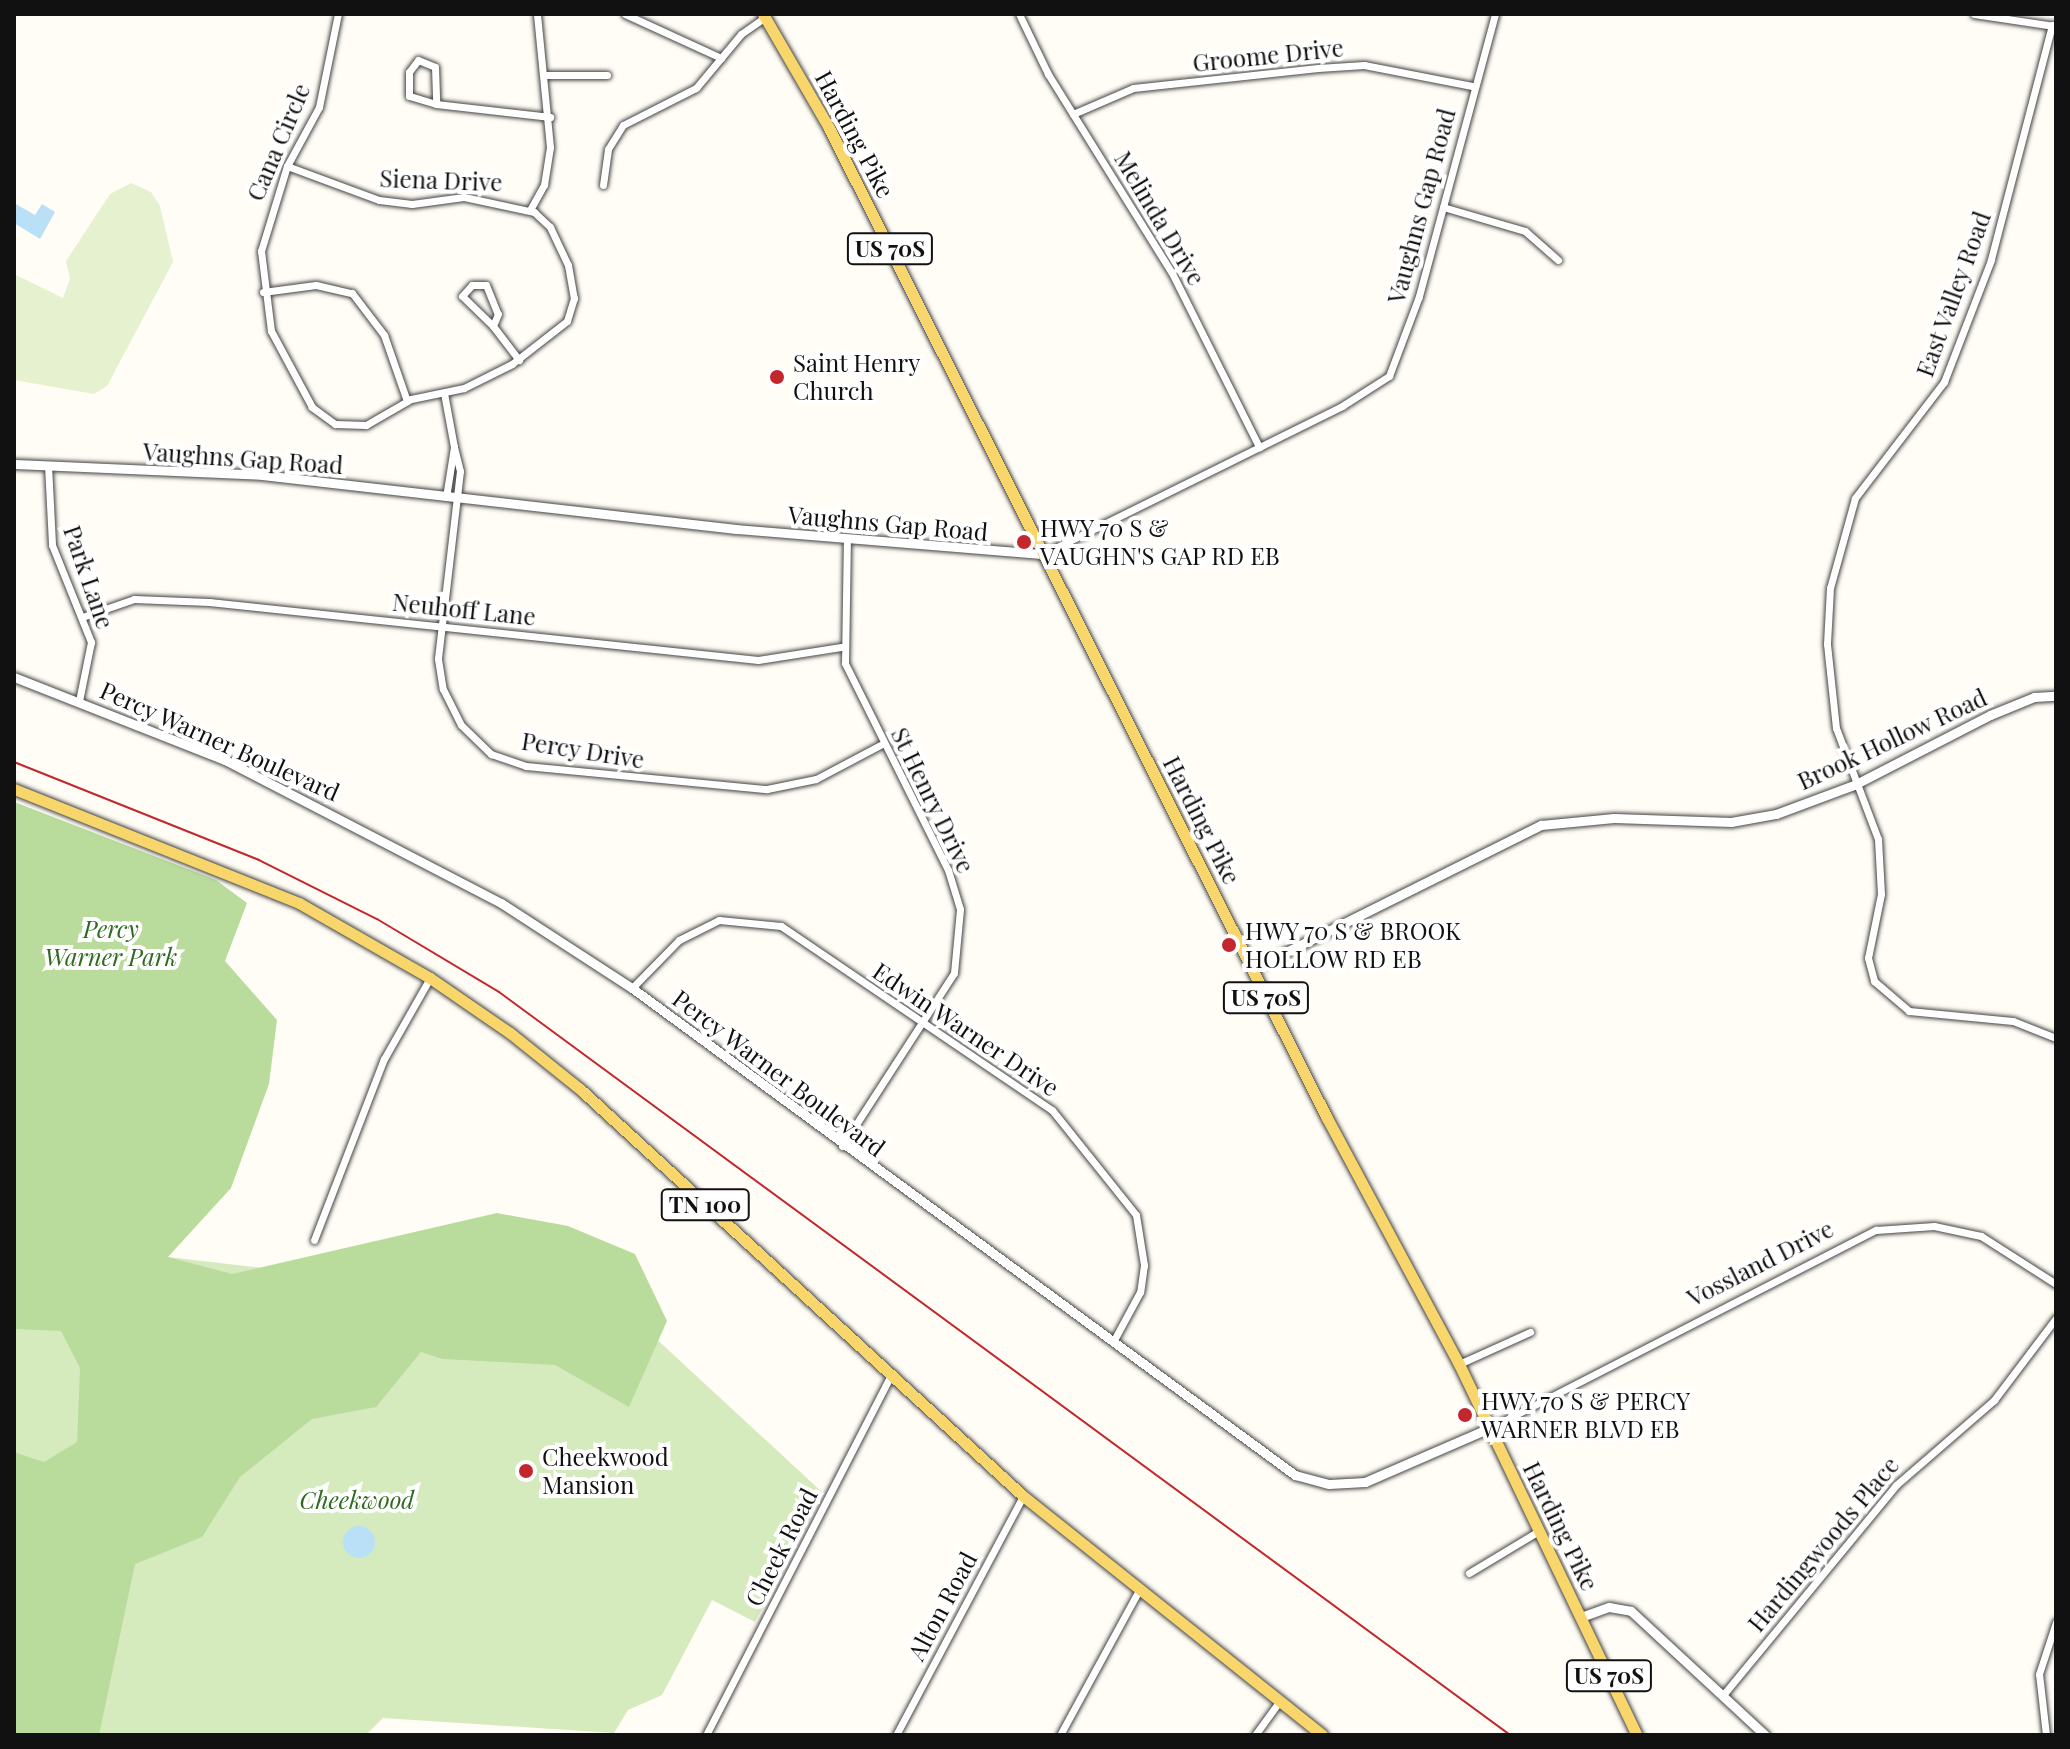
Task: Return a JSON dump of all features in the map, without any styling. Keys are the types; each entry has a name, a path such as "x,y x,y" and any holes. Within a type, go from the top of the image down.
{"main road":[{"name":"Harding Pike","path":"764,16 829,128 1252,969 1459,1364 1637,1735"},
{"name":"TN 100","path":"14,789 265,887 430,978 580,1089 1023,1496 1322,1735"}],"street":[{"name":"Cana Circle","path":"338,14 319,107 287,166 265,229 263,292 281,356 324,418 360,426 407,401"},
{"path":"530,210 549,164 550,117 537,14"},
{"path":"625,14 721,58"},
{"name":"Melinda Drive","path":"1019,14 1073,114 1172,273 1259,447"},
{"name":"Vaughns Gap Road","path":"14,464 262,475 847,540 1043,554 1259,447 1389,376 1406,337 1443,207 1472,86 1495,14"},
{"path":"1974,14 2054,26"},
{"path":"603,185 608,149 623,125 685,96 764,16"},
{"name":"East Valley Road","path":"2054,26 1989,266 1944,382 1930,407 1866,477 1838,552 1827,644 1836,728 1854,785 1878,839 1881,868 1868,958 1874,981 1909,1011 2013,1021 2056,1038"},
{"path":"436,104 435,67 418,60 409,72 409,96 436,104 550,117"},
{"name":"Groome Drive","path":"1073,114 1133,88 1318,68 1364,65 1472,86"},
{"path":"544,75 607,75"},
{"name":"Siena Drive","path":"287,166 333,187 389,202 464,197 530,210 561,246 574,298 562,327 519,360 444,393 407,401"},
{"path":"1443,207 1525,231 1558,260"},
{"path":"493,326 498,314 488,288 475,283 462,296 493,326 519,360"},
{"path":"263,292 316,285 352,293 384,335 407,401"},
{"path":"444,393 454,447 446,497"},
{"name":"Percy Drive","path":"454,447 457,499 440,627 443,689 461,725 491,754 526,766 767,789 816,779 884,743"},
{"name":"Park Lane","path":"48,465 52,545 85,616 90,672 79,701"},
{"name":"St Henry Drive","path":"842,1146 924,1027 954,973 960,909 948,870 884,743 841,647 847,540"},
{"name":"Neuhoff Lane","path":"85,616 149,600 281,607 758,660 841,647"},
{"name":"Percy Warner Boulevard","path":"14,677 225,760 363,827 501,903 632,988 842,1146 1295,1475 1329,1484 1387,1476 1490,1428"},
{"name":"Brook Hollow Road","path":"1252,969 1541,825 1614,818 1731,822 1776,814 1854,785 1990,715 2034,697 2056,696"},
{"name":"Edwin Warner Drive","path":"632,988 679,940 719,920 752,919 781,926 924,1027 1052,1110 1136,1215 1144,1265 1140,1292 1113,1342"},
{"path":"314,1240 384,1059 430,978"},
{"name":"Vossland Drive","path":"1490,1428 1876,1230 1945,1227 1981,1236 2056,1284"},
{"name":"Hardingwoods Place","path":"1723,1695 1896,1485 1994,1400 2056,1318"},
{"path":"1459,1364 1530,1332"},
{"name":"Cheek Road","path":"706,1735 890,1377"},
{"name":"Alton Road","path":"896,1735 1023,1496"},
{"path":"1469,1573 1537,1532"},
{"path":"1060,1735 1139,1590"},
{"path":"1581,1617 1609,1607 1631,1611 1765,1735"},
{"path":"2046,1735 2039,1674 2056,1622"},
{"path":"1255,1735 1279,1702"}],"green space":[{"path":"131,183 151,192 160,206 173,262 107,386 94,394 14,380 14,274 63,298 70,279 66,261 110,194"},
{"name":"Cheekwood","path":"14,802 216,880 168,1257 625,1310 823,1493 755,1622 712,1600 662,1695 628,1710 614,1733 383,1718 366,1735 14,1735"},
{"name":"Percy Warner Park","path":"14,802 216,880 247,903 225,961 277,1020 269,1084 231,1188 168,1257 232,1274 497,1213 568,1226 635,1254 667,1321 629,1407 555,1365 443,1359 421,1352 376,1407 312,1419 240,1477 202,1537 135,1564 99,1735 14,1735 14,1452 44,1462 77,1442 80,1368 61,1331 14,1329"}],"water":[{"path":"14,203 35,215 42,204 55,212 40,239 14,223"},
{"path":"359,1526 370,1531 375,1542 370,1553 359,1558 348,1553 343,1542 348,1531"}],"railway":[{"path":"14,762 259,860 377,919 499,992 1510,1735"}],"place":[{"name":"Saint Henry Church","path":"777,377"},
{"name":"HWY 70 S & VAUGHN'S GAP RD EB","path":"1024,542"},
{"name":"HWY 70 S & BROOK HOLLOW RD EB","path":"1229,945"},
{"name":"HWY 70 S & PERCY WARNER BLVD EB","path":"1465,1415"},
{"name":"Cheekwood Mansion","path":"526,1471"}]}
